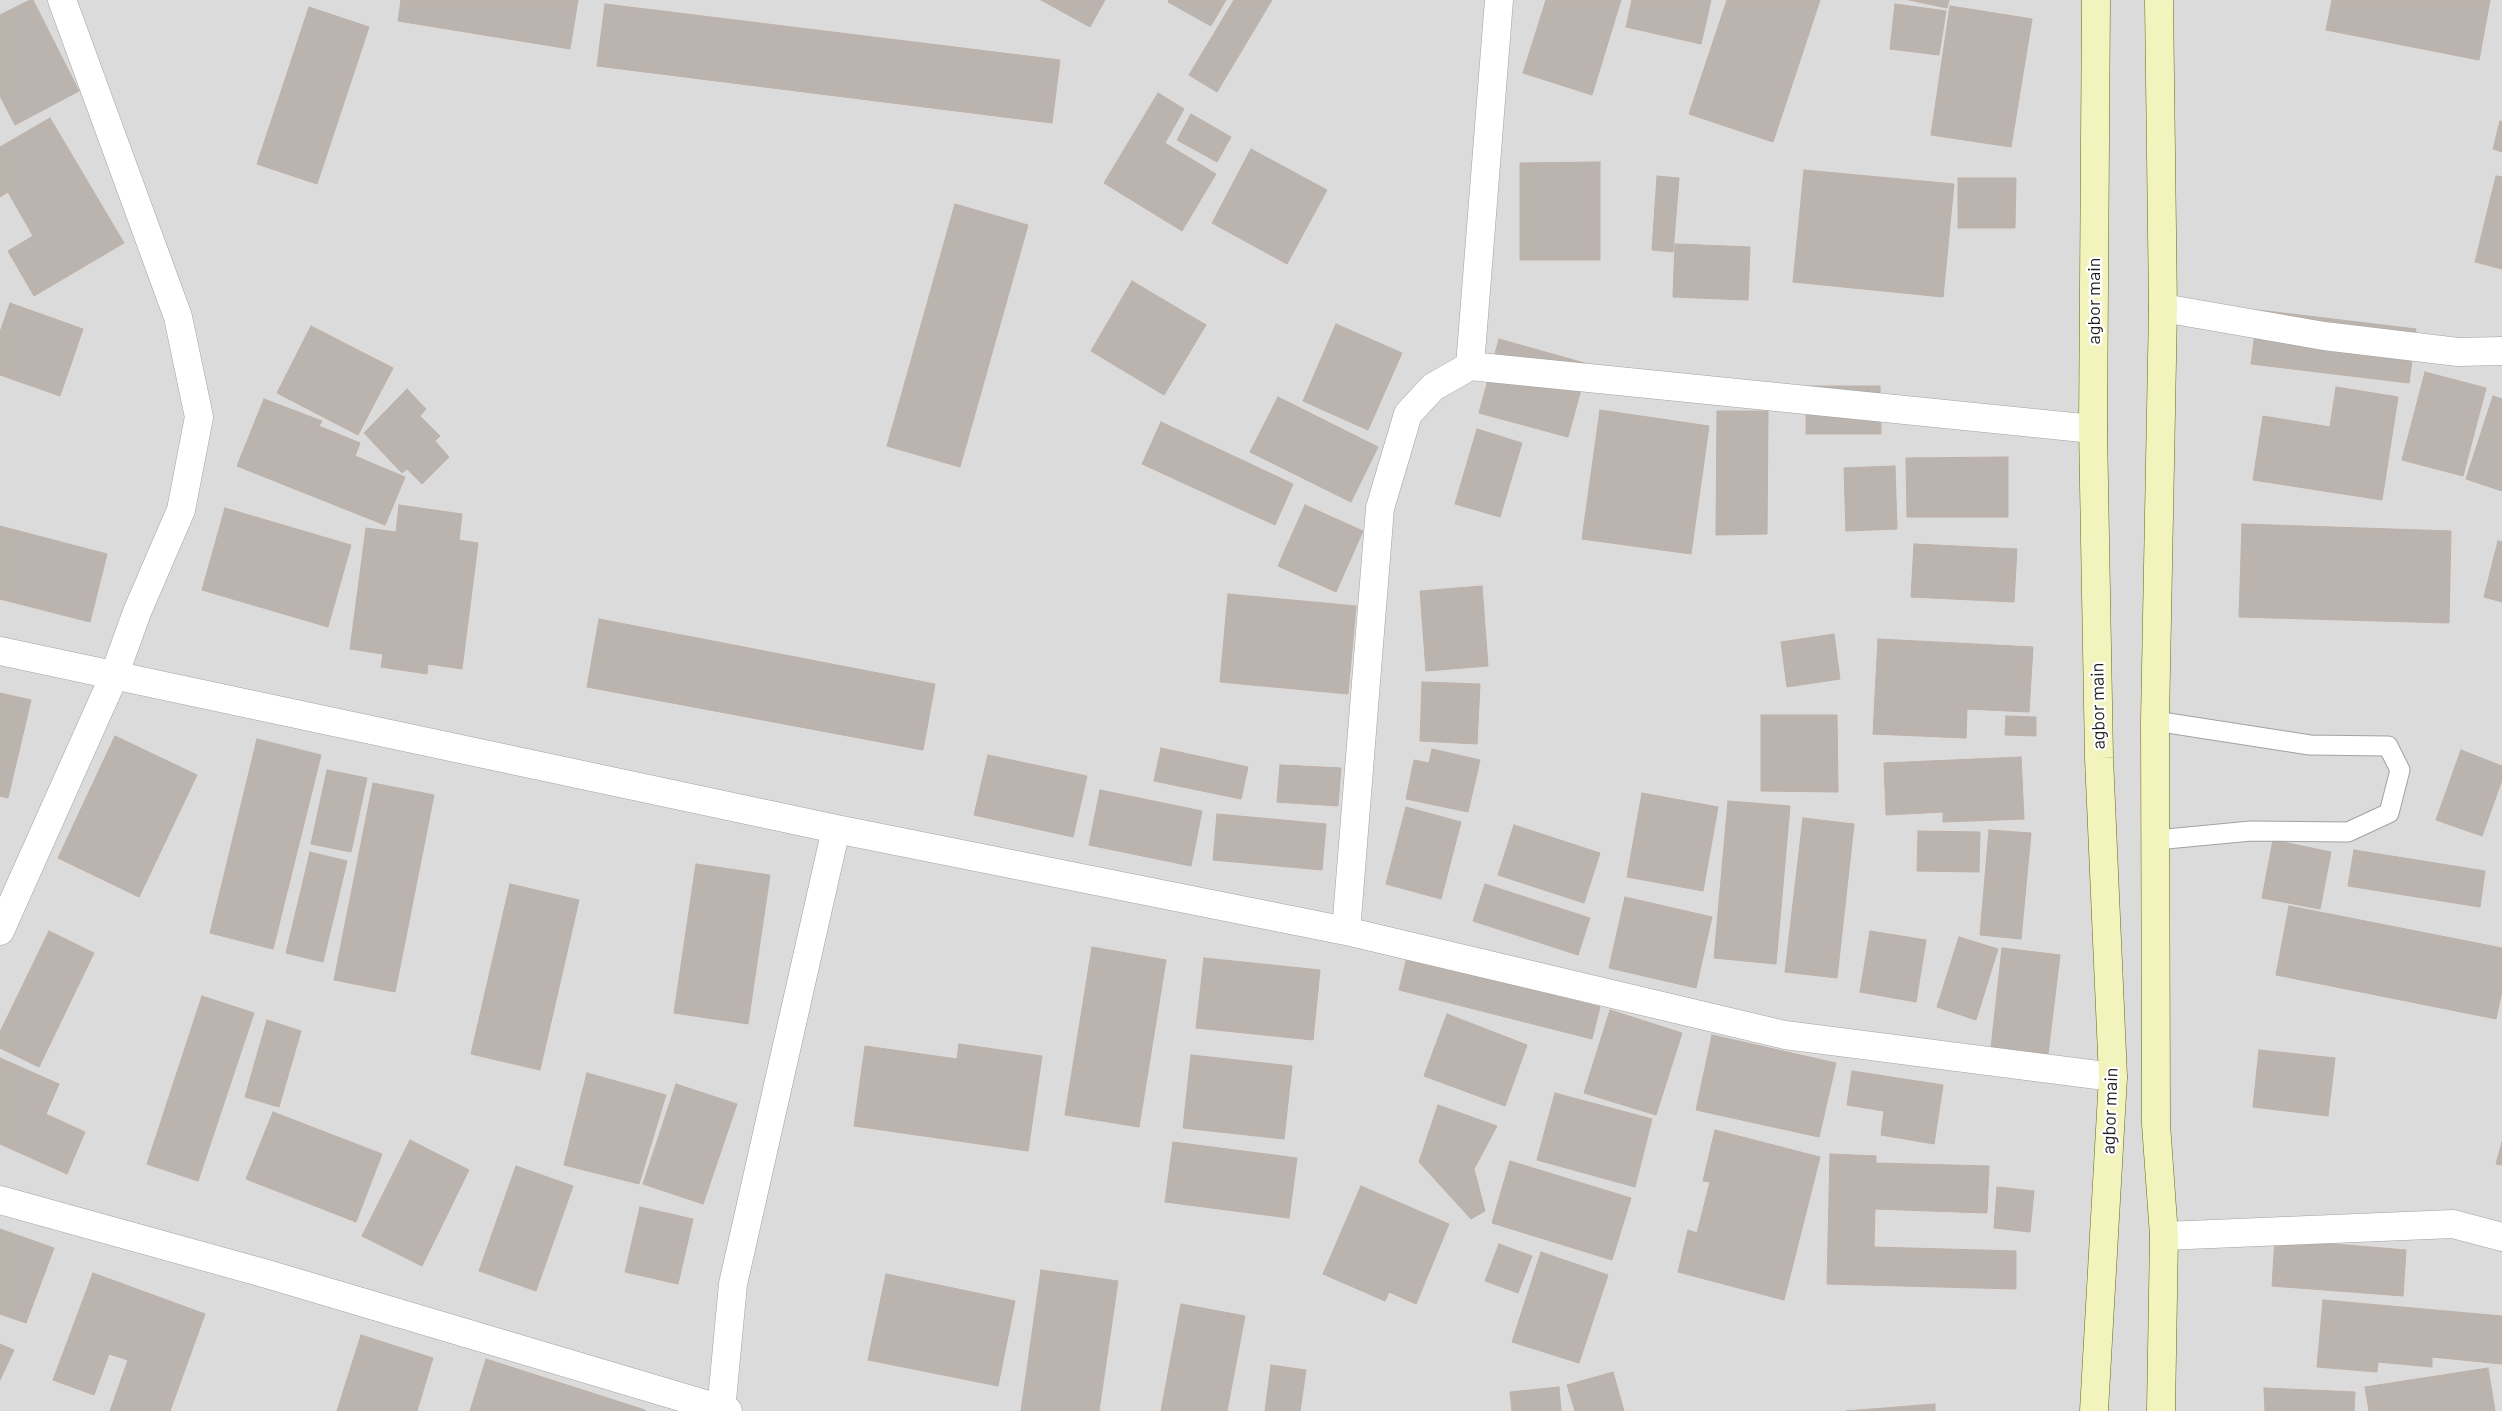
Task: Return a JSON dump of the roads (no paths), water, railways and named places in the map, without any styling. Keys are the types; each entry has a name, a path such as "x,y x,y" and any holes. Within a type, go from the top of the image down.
{"main road":[{"name":"agbor main","path":"2094,1411 2112,1077 2099,758 2093,429 2096,0"},
{"path":"2159,0 2163,308 2155,721 2156,1124 2164,1236 2161,1411"}],"street":[{"path":"0,931 114,676 137,612 181,510 199,417 178,317 62,0"},
{"path":"1470,366 1499,0"},
{"path":"2163,308 2324,336 2458,352 2502,351"},
{"path":"1346,931 1380,508 1408,414 1433,387 1470,366 2093,429"},
{"path":"0,651 836,829 1346,931 1785,1035 2112,1077"},
{"path":"0,1200 276,1277 724,1410 733,1284 836,829"},
{"path":"2164,1236 2453,1224 2502,1237"}],"lane":[{"path":"2155,721 2310,745 2388,746 2400,770 2389,813 2348,832 2251,831 2156,840"}]}
